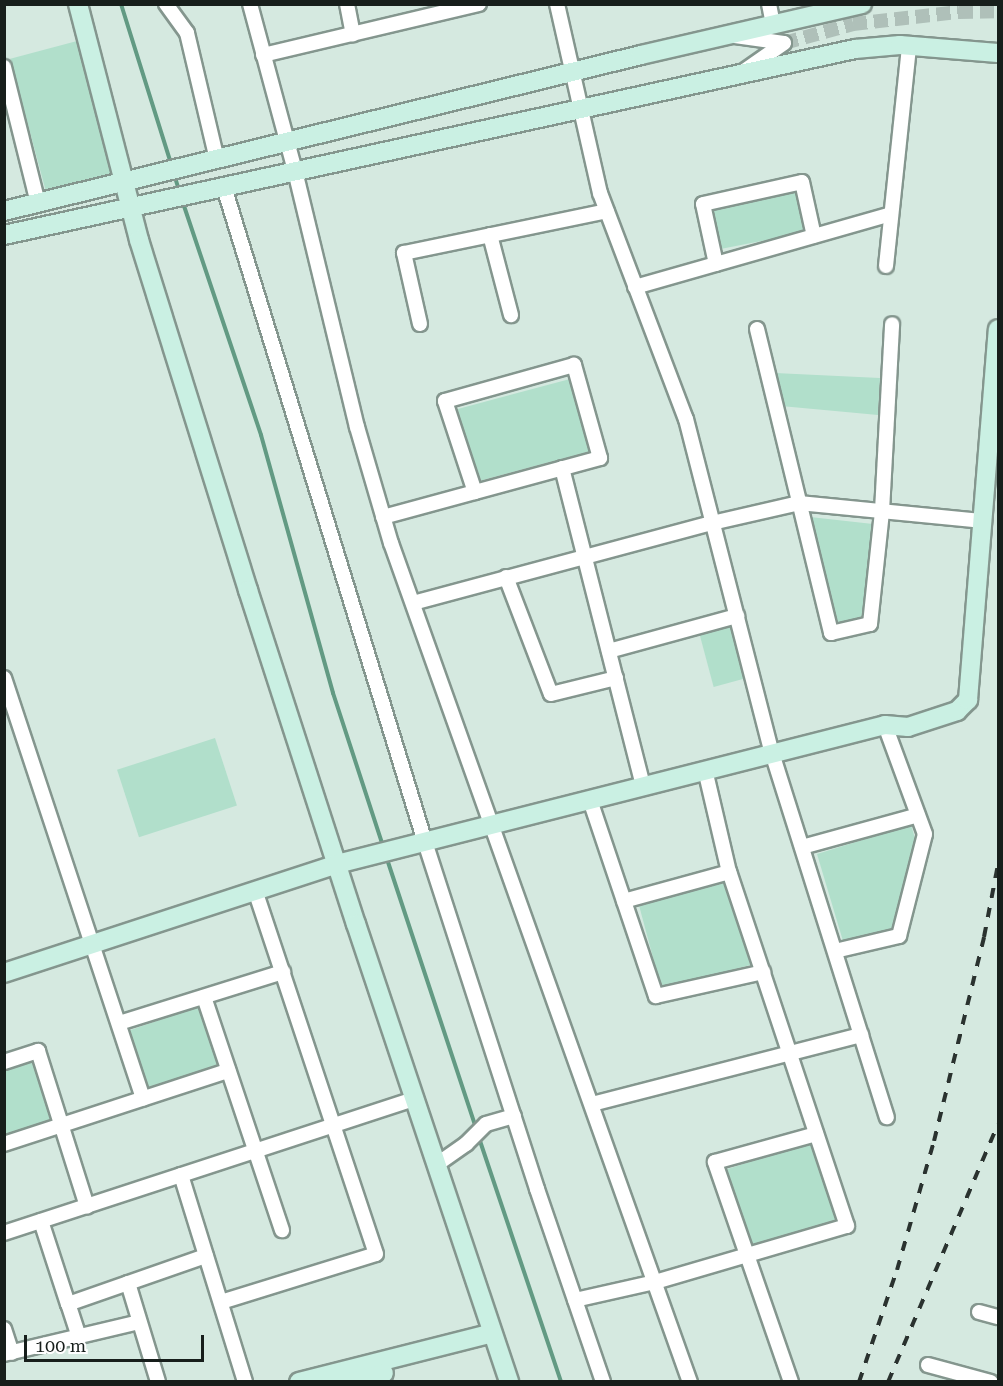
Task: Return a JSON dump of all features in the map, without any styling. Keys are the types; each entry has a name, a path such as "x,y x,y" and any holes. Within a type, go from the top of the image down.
{"street":[{"path":"78,4 124,183 246,581 414,1099 509,1382"},
{"path":"166,4 187,33 217,160"},
{"path":"250,4 295,171 357,427 383,517 690,1382"},
{"path":"347,4 353,34"},
{"path":"263,55 479,4"},
{"path":"557,4 607,211 686,419 772,753 887,1117"},
{"path":"768,4 773,24"},
{"path":"4,211 862,4"},
{"path":"727,35 784,44 739,74"},
{"path":"886,266 909,46"},
{"path":"4,235 855,49 909,46 999,53"},
{"path":"4,67 10,112 39,203"},
{"path":"716,264 703,204 802,182 814,236"},
{"path":"224,187 425,842 603,1382"},
{"path":"420,324 404,253 607,211"},
{"path":"635,287 891,214"},
{"path":"490,235 511,315"},
{"path":"757,329 831,633 870,624 882,511 892,324"},
{"path":"4,973 337,864 885,725 908,727 957,711 968,700 981,521 999,329"},
{"path":"383,517 475,492 562,468 600,458 574,365 445,400 475,492"},
{"path":"562,468 644,786"},
{"path":"413,603 712,523 799,503 981,521"},
{"path":"506,577 551,694 616,678"},
{"path":"609,651 737,616"},
{"path":"4,678 144,1099"},
{"path":"835,951 899,936 925,834 885,725"},
{"path":"575,1300 655,1282 847,1226 729,872 705,770"},
{"path":"590,800 656,996 763,972"},
{"path":"802,847 918,815"},
{"path":"624,901 729,872"},
{"path":"221,1302 376,1254 335,1125 255,891"},
{"path":"119,1023 282,972"},
{"path":"204,997 282,1230"},
{"path":"592,1104 861,1035"},
{"path":"4,1062 38,1051 87,1206"},
{"path":"4,1144 228,1071"},
{"path":"4,1233 414,1099"},
{"path":"436,1165 466,1144 486,1124 514,1116"},
{"path":"791,1382 715,1162 816,1134"},
{"path":"182,1175 245,1382"},
{"path":"41,1221 79,1337"},
{"path":"68,1304 206,1256"},
{"path":"128,1283 158,1382"},
{"path":"979,1312 999,1317"},
{"path":"4,1329 8,1354 139,1322"},
{"path":"351,1382 494,1338"},
{"path":"928,1365 991,1382"},
{"path":"299,1382 371,1374"}],"green space":[{"path":"77,41 113,175 46,193 10,59"},
{"path":"799,190 807,232 718,250 710,207"},
{"path":"775,373 880,378 878,415 781,406"},
{"path":"570,379 589,451 474,483 454,410"},
{"path":"810,517 873,524 867,621 835,626"},
{"path":"732,624 746,678 714,687 699,633"},
{"path":"215,738 237,806 139,837 117,770"},
{"path":"911,825 917,845 894,930 843,941 817,854"},
{"path":"728,882 750,965 661,989 639,906"},
{"path":"200,1006 220,1065 149,1089 129,1030"},
{"path":"33,1061 53,1121 5,1138 4,1071"},
{"path":"811,1142 837,1221 751,1249 725,1170"}],"waterway":[{"path":"121,4 171,164"},
{"path":"174,174 179,190"},
{"path":"182,200 261,435 333,693 383,846"},
{"path":"386,856 476,1128"},
{"path":"478,1135 561,1382"}],"tunnel":[{"path":"784,43 853,24 959,12 998,11"}],"railway":[{"path":"859,1382 897,1270 934,1141 984,937 998,864"},
{"path":"888,1382 998,1124"}]}
